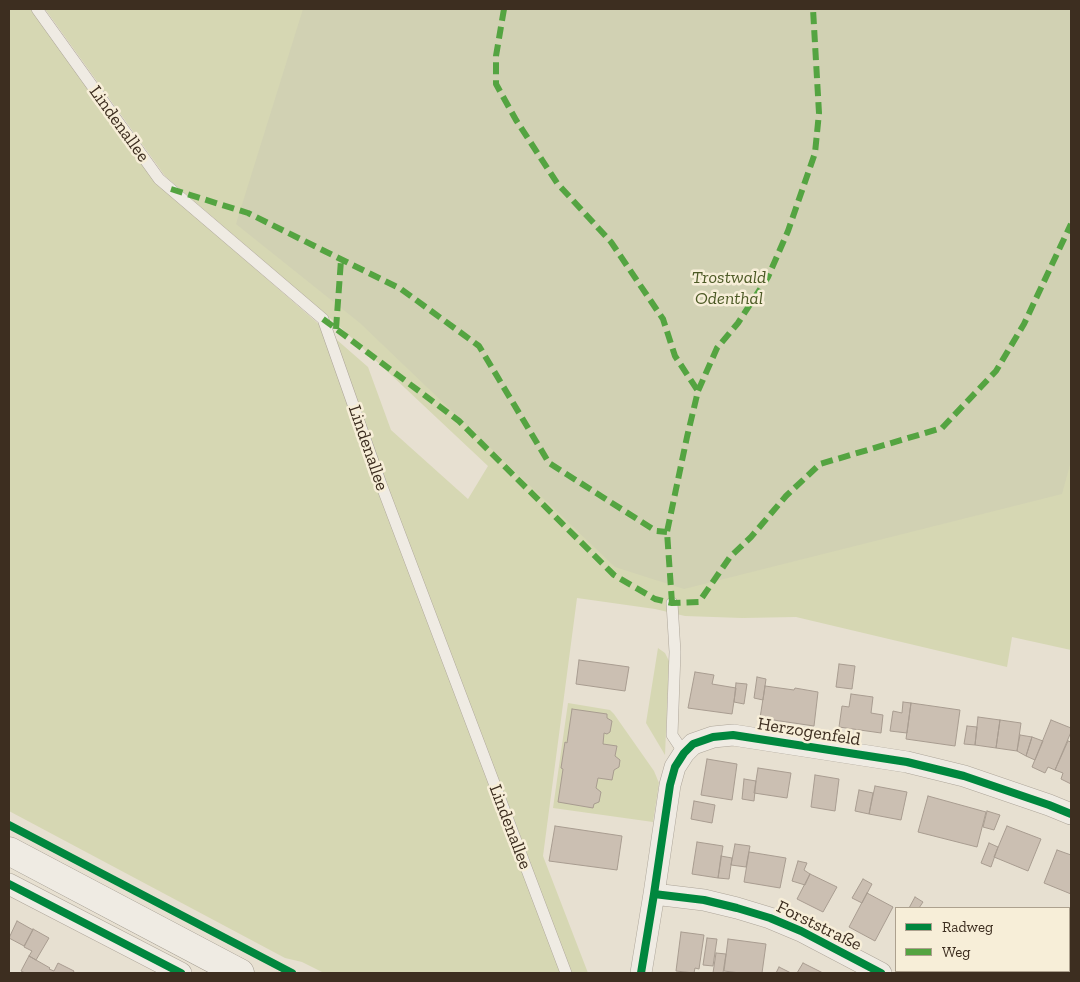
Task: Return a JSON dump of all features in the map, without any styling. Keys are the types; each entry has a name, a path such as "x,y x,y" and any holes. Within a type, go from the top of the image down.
{"main road":[{"path":"9,851 240,973"}],"street":[{"name":"Herzogenfeld","path":"684,752 693,744 713,737 733,735 907,762 964,776 1071,814"},
{"path":"641,973 670,785 674,767 684,752"},
{"path":"9,884 182,973"},
{"name":"Forststraße","path":"654,894 704,900 770,918 801,931 881,973"}],"lane":[{"name":"Lindenallee","path":"37,9 159,180 323,319 381,484 566,973"},
{"path":"672,603 675,652 672,735 684,752"}],"green space":[{"path":"9,9 32,9 157,183 368,367 391,430 468,499 488,466 339,326 165,176 45,9 1071,9 1071,650 1012,637 1007,667 796,617 685,616 655,609 577,598 543,856 588,973 324,973 302,962 285,958 9,811"},
{"name":"Trostwald Odenthal","path":"303,9 1071,9 1071,461 1062,494 684,589 615,567 360,323 236,224"},
{"path":"658,648 665,653 669,661 665,755 646,723"},
{"path":"568,703 610,710 614,714 654,771 659,783 653,822 553,808"}],"building":[{"path":"579,660 629,667 625,691 576,684"},
{"path":"839,664 855,666 852,689 836,687"},
{"path":"695,672 714,675 712,684 736,688 732,714 688,708"},
{"path":"757,677 766,679 763,700 754,698"},
{"path":"736,683 747,684 744,704 734,702"},
{"path":"765,686 818,692 814,726 760,718"},
{"path":"851,694 873,697 871,713 883,715 881,733 839,727 842,706 849,707"},
{"path":"903,702 911,703 907,733 890,731 893,711 902,713"},
{"path":"911,703 960,710 955,746 906,739"},
{"path":"572,709 607,714 607,718 612,721 610,732 604,733 603,744 617,746 615,756 620,760 619,767 614,770 612,780 598,778 596,788 601,792 599,802 594,804 593,808 558,802 563,769 561,768"},
{"path":"978,717 1000,720 996,748 975,745"},
{"path":"1000,720 1021,723 1017,751 996,748"},
{"path":"1051,720 1071,728 1071,732 1055,770 1048,767 1045,773 1032,767"},
{"path":"967,726 977,727 975,745 964,744"},
{"path":"1020,735 1032,737 1026,756 1017,751"},
{"path":"1032,737 1043,741 1035,760 1026,756"},
{"path":"1068,741 1071,742 1071,784 1061,779 1063,773 1055,770"},
{"path":"707,759 737,764 732,800 701,795"},
{"path":"758,768 791,773 787,798 754,793"},
{"path":"815,775 839,779 835,811 811,807"},
{"path":"744,779 756,781 754,801 742,799"},
{"path":"875,786 907,792 901,820 869,814"},
{"path":"859,790 873,793 869,814 855,811"},
{"path":"928,796 986,812 977,847 918,832"},
{"path":"694,801 715,805 712,823 691,819"},
{"path":"987,811 1000,815 994,830 983,827"},
{"path":"555,826 622,836 617,870 549,861"},
{"path":"1007,826 1041,839 1028,871 994,857"},
{"path":"697,842 723,846 718,878 692,874"},
{"path":"989,843 998,847 991,867 981,863"},
{"path":"735,844 750,846 746,867 731,865"},
{"path":"1057,850 1071,855 1071,894 1044,883"},
{"path":"749,852 786,858 780,888 744,882"},
{"path":"721,856 732,858 729,879 718,878"},
{"path":"798,861 807,863 804,870 810,874 805,885 792,881"},
{"path":"810,874 837,887 823,912 797,899"},
{"path":"863,879 872,884 862,903 852,898"},
{"path":"867,893 893,907 875,941 849,927"},
{"path":"915,897 923,902 920,907 910,907"},
{"path":"17,921 33,930 24,946 9,938"},
{"path":"33,929 49,938 36,960 29,956 32,951 24,947"},
{"path":"681,932 704,935 699,969 695,968 694,973 676,971"},
{"path":"707,938 717,939 713,966 703,965"},
{"path":"728,939 766,944 762,973 724,971"},
{"path":"716,953 726,954 723,973 713,973"},
{"path":"29,956 54,971 58,963 74,971 73,973 25,973 21,971"},
{"path":"803,963 823,973 797,973"},
{"path":"779,967 791,973 776,973"},
{"path":"971,972 1004,972 1003,973"}],"marked path":[{"path":"504,9 496,56 496,84 516,120 557,183 611,242 663,319 675,356 698,391"},
{"path":"672,603 667,532 698,391 717,348 738,323 768,277 788,231 815,153 819,113 813,9"},
{"path":"171,189 248,213 401,289 479,346 549,463 656,531 667,532"},
{"path":"323,319 459,421 614,575 655,599 672,603 699,602 730,557 751,537 786,496 820,464 942,428 996,371 1024,324 1071,224"},
{"path":"336,329 341,260"}],"cycle path":[{"path":"641,973 670,785 675,767 684,753 693,744 713,737 733,735 907,762 964,776 1071,814"},
{"path":"9,825 292,973"},
{"path":"9,884 181,973"},
{"path":"654,894 704,900 770,918 801,931 881,973"}]}
